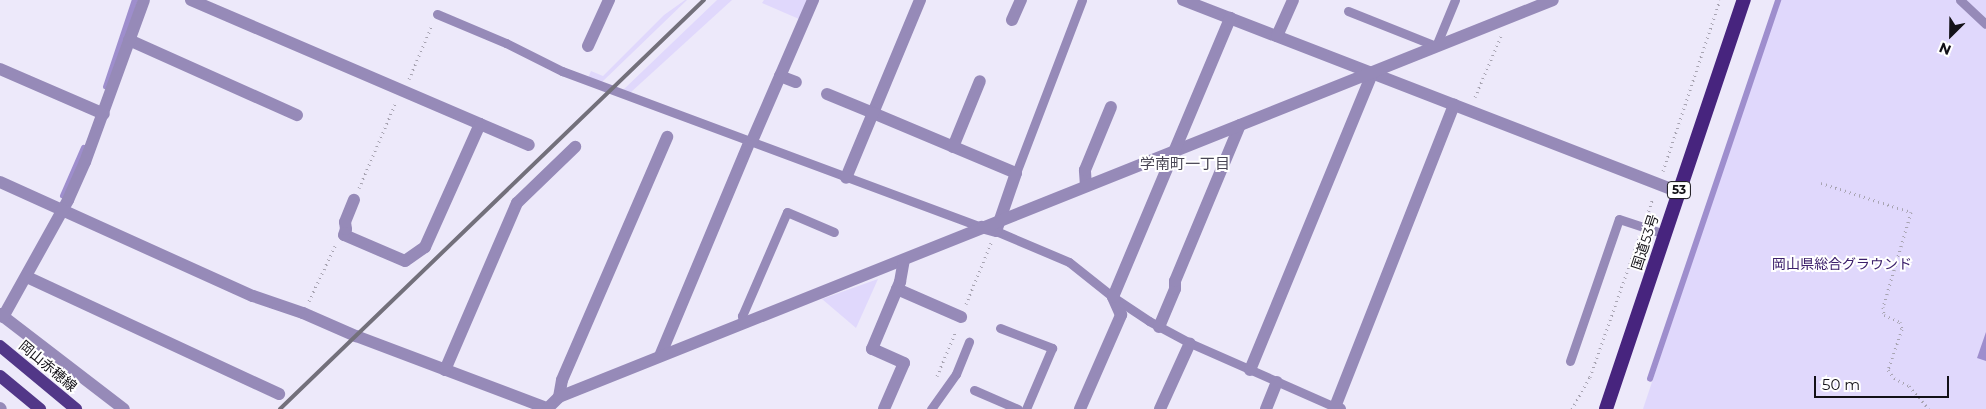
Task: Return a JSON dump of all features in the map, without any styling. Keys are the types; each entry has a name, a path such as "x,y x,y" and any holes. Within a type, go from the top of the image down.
{"highway":[{"name":"国道53号","path":"1606,409 1744,0"}],"main road":[{"name":"岡山赤穂線","path":"0,346 76,409"},
{"path":"3,379 40,409"}],"street":[{"path":"124,409 2,316 27,277 86,162 100,112 144,0"},
{"path":"191,0 529,145"},
{"path":"588,46 609,0"},
{"path":"660,356 813,0"},
{"path":"846,178 920,0"},
{"path":"1012,20 1021,0"},
{"path":"1183,0 1679,192"},
{"path":"1277,36 1293,0"},
{"path":"0,182 62,209 111,234 253,296 303,313 546,409 559,396 904,260 982,227 998,226 1086,186 1553,0"},
{"path":"1080,409 1121,315 1112,297 1230,18"},
{"path":"129,40 298,115"},
{"path":"0,69 100,112"},
{"path":"1250,370 1373,72"},
{"path":"780,76 796,82"},
{"path":"953,147 980,81"},
{"path":"827,94 1016,174 998,226"},
{"path":"1338,408 1454,106"},
{"path":"1086,186 1085,170 1111,107"},
{"path":"354,200 345,222 346,229 344,235 406,261 425,247 480,124"},
{"path":"1159,326 1175,289 1175,280 1240,125"},
{"path":"559,396 562,380 667,137"},
{"path":"445,370 517,203 575,147"},
{"path":"884,409 904,363 872,349 897,289 904,260"},
{"path":"27,277 279,394"},
{"path":"897,289 961,316"},
{"path":"1160,409 1190,344"},
{"path":"1266,409 1277,382"}],"lane":[{"path":"1016,174 1082,0"},
{"path":"1348,11 1436,46 1455,0"},
{"path":"1960,0 1986,23"},
{"path":"437,14 506,43 562,72 750,144 982,227"},
{"path":"745,322 742,316 787,212 834,232"},
{"path":"1570,361 1619,219 1665,234"},
{"path":"998,226 1069,262 1112,297 1190,344 1338,408"},
{"path":"1000,328 1052,348 1026,409"},
{"path":"931,409 956,374 970,341"},
{"path":"974,390 1018,409"}],"path":[{"path":"1572,409 1590,377 1720,0"},
{"path":"354,200 437,14"},
{"path":"1469,111 1509,18"},
{"path":"1821,183 1911,212 1883,307 1884,315 1900,322 1902,329 1888,370 1894,378 1909,386 1929,409"},
{"path":"303,313 338,239 344,235"}],"green space":[{"path":"687,0 601,83 588,78 591,71 603,76 664,15"},
{"path":"717,0 732,0 630,93 623,90"},
{"path":"764,0 808,0 799,19 762,3"},
{"name":"岡山県総合グラウンド","path":"1780,0 1986,0 1986,409 1643,409"},
{"path":"878,279 856,328 822,299"}],"shaded area":[{"path":"1986,332 1986,361 1977,358"}],"waterway":[{"path":"106,87 135,0"},
{"path":"1650,379 1778,0"},
{"path":"63,196 84,148"}],"railway":[{"path":"280,409 704,0"}],"district":[{"name":"学南町一丁目","path":"1185,164"}]}
